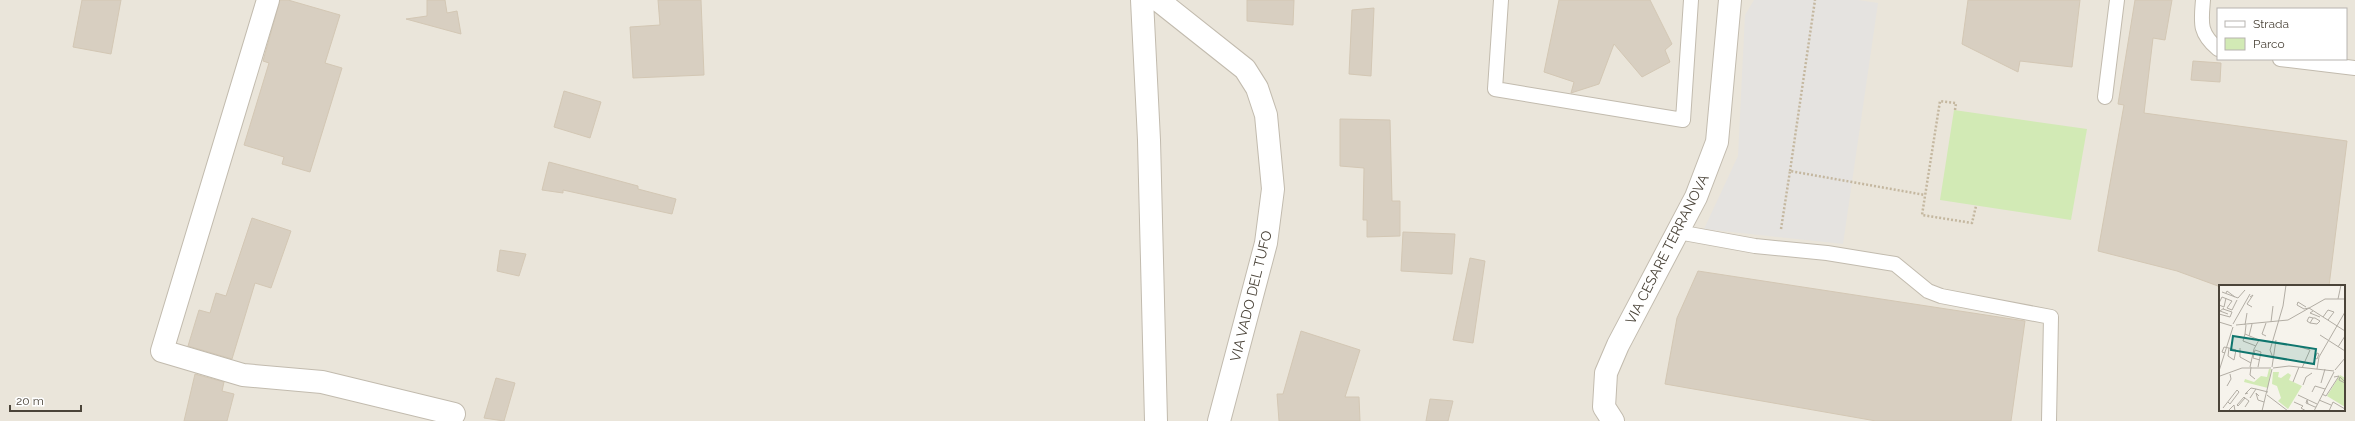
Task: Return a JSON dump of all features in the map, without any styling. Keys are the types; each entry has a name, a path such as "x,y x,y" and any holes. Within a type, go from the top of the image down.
{"street":[{"path":"268,0 162,351 243,375 322,382 454,414"},
{"path":"1142,0 1149,140 1156,421"},
{"name":"VIA VADO DEL TUFO","path":"1158,0 1245,69 1257,88 1266,115 1273,189 1266,243 1218,421"},
{"name":"VIA CESARE TERRANOVA","path":"1613,421 1604,407 1606,373 1618,345 1696,197 1718,142 1730,0"}],"lane":[{"path":"1501,0 1495,89 1683,120 1691,0"},
{"path":"2105,97 2117,0"},
{"path":"2203,0 2201,26 2208,41 2217,48"},
{"path":"2288,60 2355,68"},
{"path":"1678,232 1778,250 1827,253 1895,264 1928,292 1940,296 2051,317 2049,421"}],"path":[{"path":"1778,250 1815,0"},
{"path":"1955,110 1956,103 1940,102 1922,215 1972,223 1976,206"},
{"path":"1790,171 1925,194"}],"shaded area":[{"path":"0,0 2355,0 2355,421 0,421"},
{"path":"1754,0 1858,0 1878,3 1843,244 1704,229 1738,156 1745,15"}],"green space":[{"path":"1954,110 2087,129 2071,220 1940,200"}],"building":[{"path":"82,0 121,0 111,54 73,47"},
{"path":"280,0 288,0 340,15 325,63 342,68 310,172 282,164 284,157 244,145 269,63 263,61"},
{"path":"427,0 445,0 447,13 457,11 461,34 406,19 427,16"},
{"path":"658,0 701,0 704,75 633,78 630,27 660,25"},
{"path":"1247,0 1294,0 1293,25 1247,21"},
{"path":"1559,0 1650,0 1672,44 1665,50 1670,62 1642,77 1614,44 1599,84 1571,93 1574,82 1544,72"},
{"path":"1968,0 2080,0 2072,67 2020,61 2018,72 1962,44"},
{"path":"2135,0 2172,0 2165,40 2153,38 2144,113 2347,141 2329,285 2218,286 2177,271 2098,251 2124,105 2118,104"},
{"path":"1374,8 1371,76 1349,74 1352,10"},
{"path":"2193,61 2221,63 2220,82 2191,80"},
{"path":"564,91 601,102 590,138 554,127"},
{"path":"1340,119 1390,120 1392,201 1400,201 1400,236 1367,237 1367,220 1363,220 1364,168 1340,166"},
{"path":"549,162 638,186 638,189 676,199 672,214 563,190 563,193 542,190"},
{"path":"252,218 291,231 271,288 255,283 232,359 188,346 199,310 210,313 216,293 226,296"},
{"path":"1403,232 1455,234 1452,274 1401,271"},
{"path":"500,250 526,254 519,276 497,271"},
{"path":"1470,258 1485,261 1473,343 1453,340"},
{"path":"1698,271 2025,321 2011,421 1876,421 1665,384 1677,318"},
{"path":"1301,331 1360,350 1345,397 1359,397 1360,421 1279,421 1277,394 1283,394"},
{"path":"195,374 224,382 222,391 234,394 227,421 184,421"},
{"path":"496,378 515,383 504,421 484,418"},
{"path":"1430,399 1453,401 1448,421 1426,421"}]}
